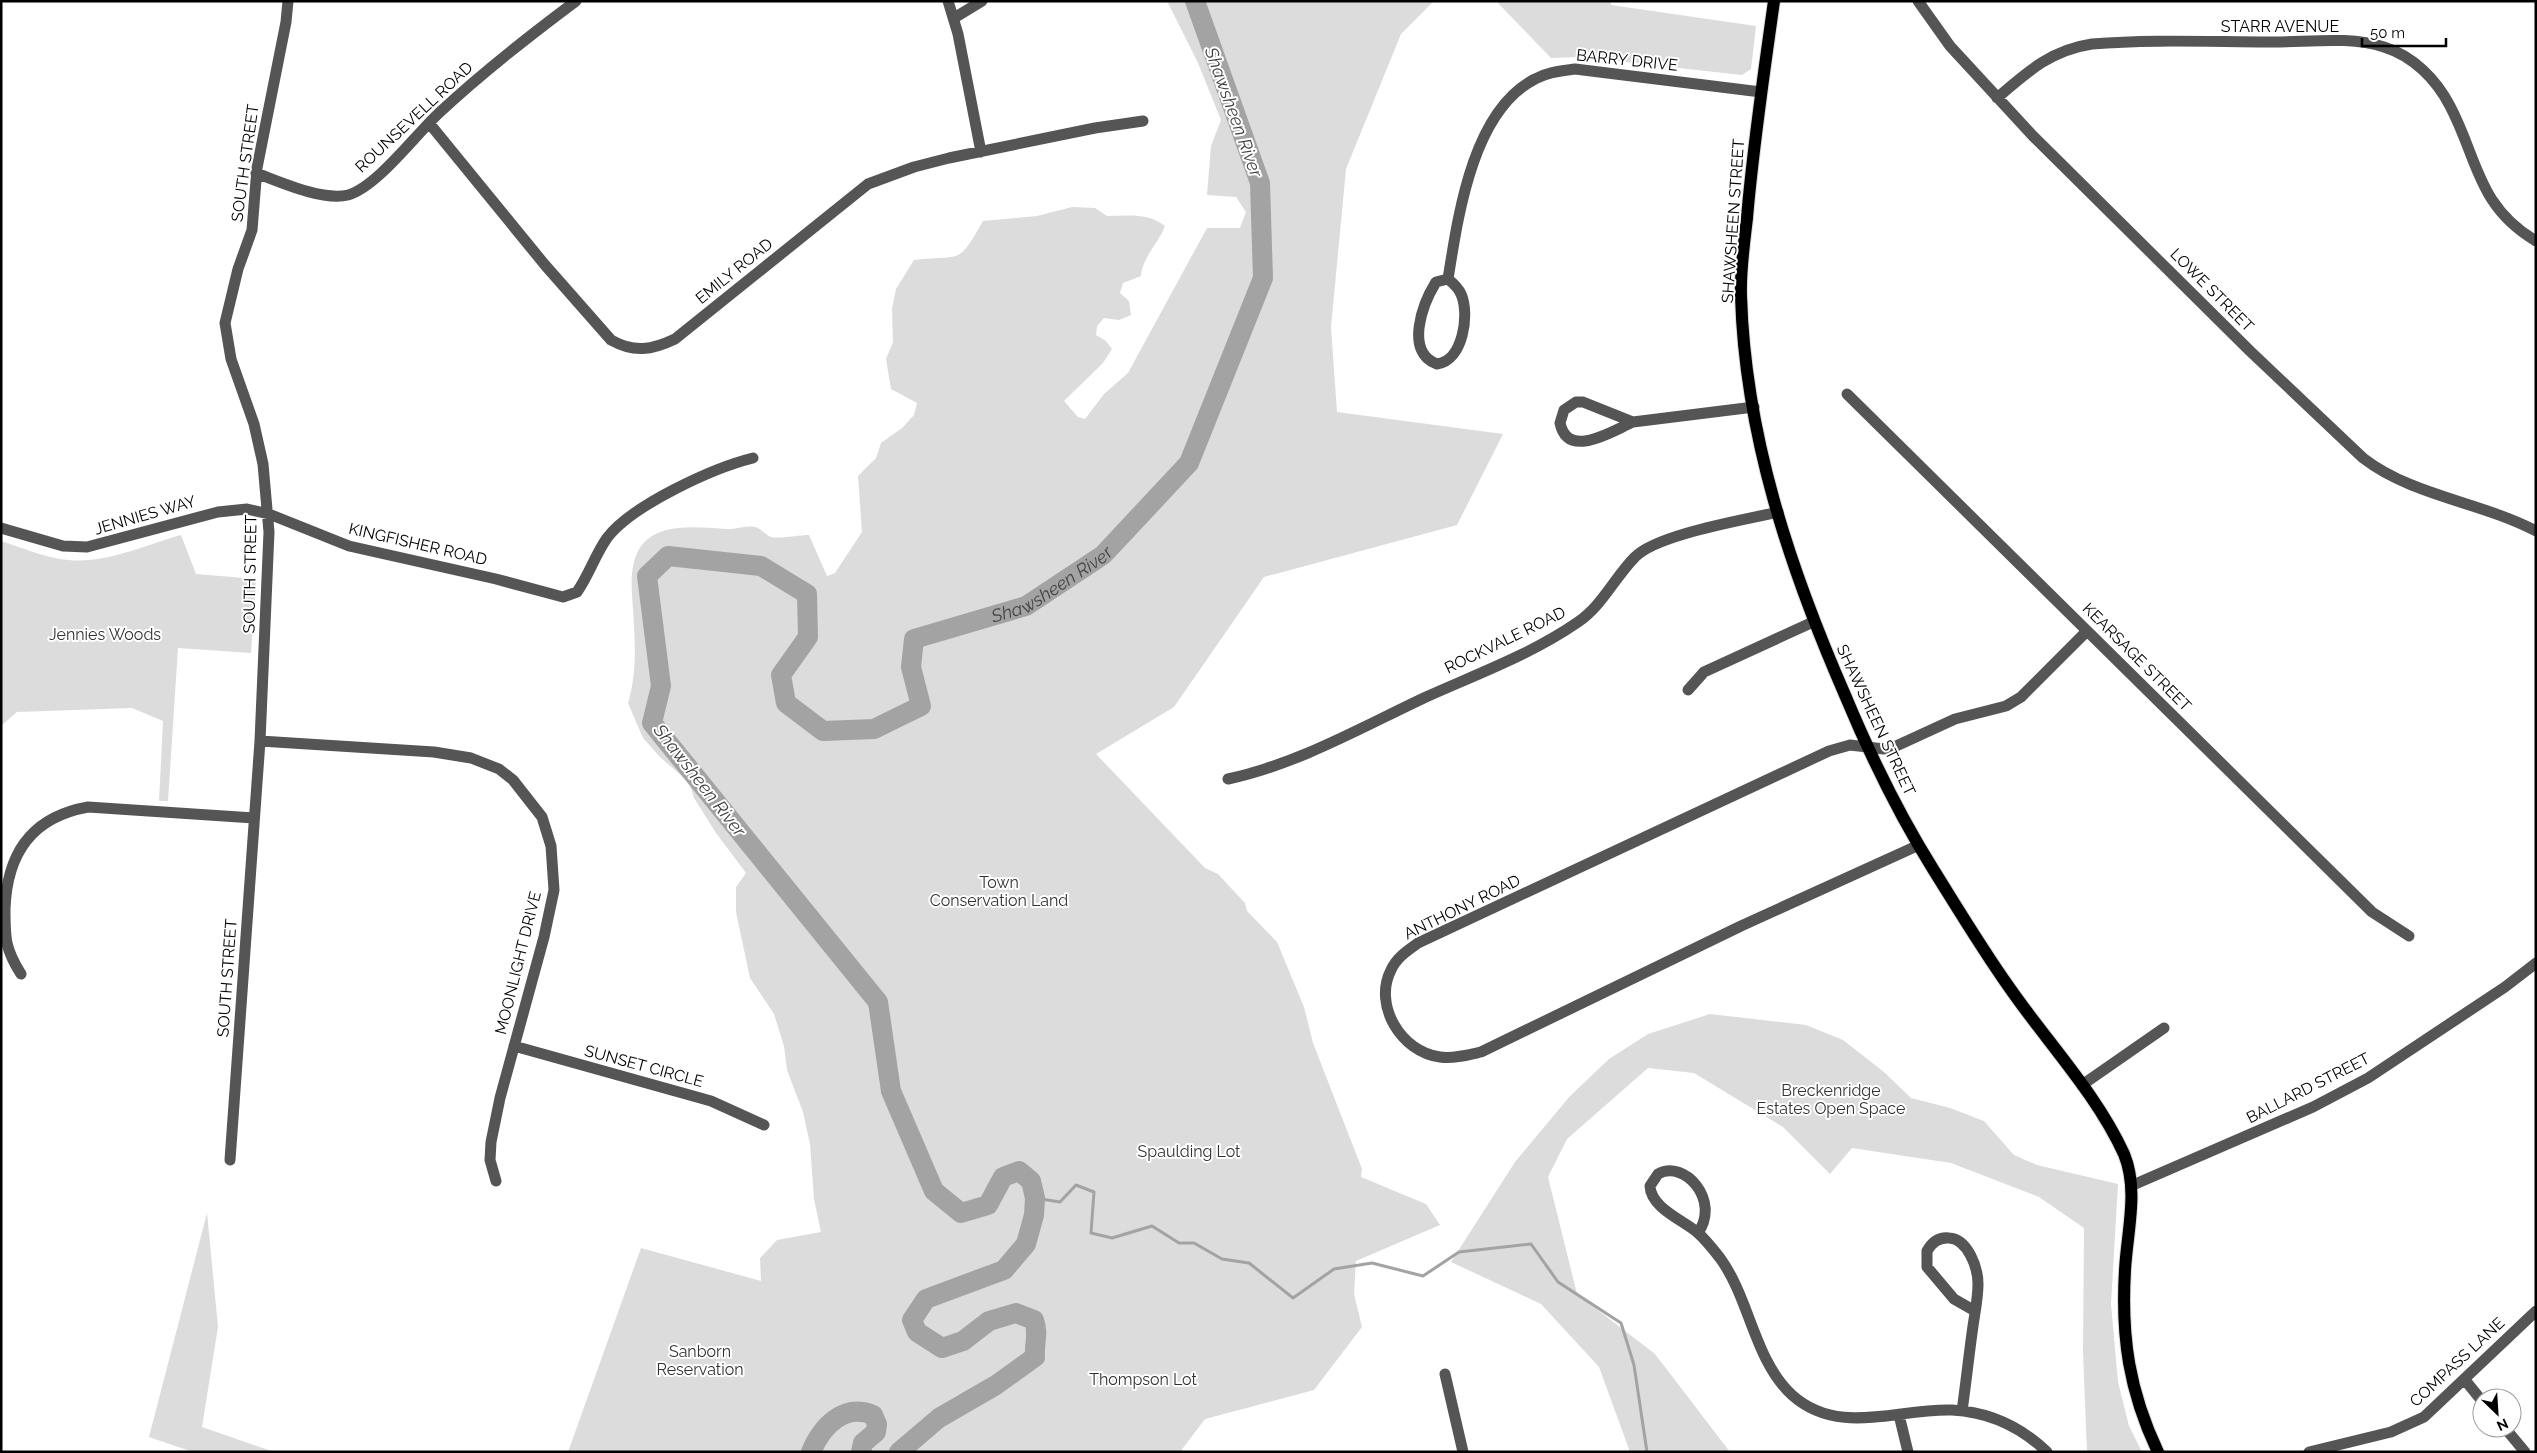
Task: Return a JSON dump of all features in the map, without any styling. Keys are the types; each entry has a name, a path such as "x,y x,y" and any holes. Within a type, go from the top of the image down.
{"main road":[{"name":"SHAWSHEEN STREET","path":"1774,1 1747,210 1741,293 1754,408 1767,471 1795,572 1813,622 1866,746 1918,845 2004,980 2096,1104 2123,1153 2132,1185 2124,1273 2126,1358 2142,1417 2158,1452"}],"street":[{"name":"SOUTH STREET","path":"230,1160 260,741 269,514 254,424 232,359 225,323 238,269 252,230 256,173 286,22 288,1"},
{"name":"ROUNSEVELL ROAD","path":"256,173 293,187 336,197 348,195 370,184 429,123 527,37 576,1"},
{"path":"948,1 954,18 981,152"},
{"path":"954,18 982,1"},
{"name":"LOWE STREET","path":"1918,1 1944,40 2039,143 2209,311 2363,458 2393,478 2491,511 2536,531"},
{"name":"STARR AVENUE","path":"1997,98 2029,70 2048,57 2067,49 2092,44 2336,42 2383,46 2411,60 2438,86 2452,108 2472,162 2487,192 2503,214 2536,241"},
{"name":"BARRY DRIVE","path":"1448,279 1454,230 1476,156 1491,124 1506,100 1533,79 1553,72 1575,69 1762,92"},
{"name":"EMILY ROAD","path":"429,123 545,265 606,334 624,347 636,350 656,346 674,339 868,184 914,167 1095,128 1143,121"},
{"path":"1448,279 1462,296 1463,324 1459,347 1451,359 1445,363 1437,364 1430,362 1418,343 1427,297 1436,282 1448,279"},
{"name":"KEARSAGE STREET","path":"1847,394 2372,912 2409,936"},
{"path":"1633,422 1583,402 1576,402 1564,410 1560,423 1565,436 1577,442 1590,440 1633,422 1754,408"},
{"name":"KINGFISHER ROAD","path":"269,514 349,546 496,578 563,597 577,592 597,554 608,537 620,525 648,505 686,483 728,464 753,458"},
{"name":"JENNIES WAY","path":"1,528 63,546 79,548 96,546 218,512 247,509 269,514"},
{"name":"ROCKVALE ROAD","path":"1228,779 1253,774 1318,748 1542,644 1579,622 1604,596 1619,573 1636,555 1657,544 1718,526 1778,512"},
{"path":"1688,690 1704,672 1813,622"},
{"name":"ANTHONY ROAD","path":"1918,845 1740,926 1481,1052 1458,1057 1440,1058 1423,1052 1408,1044 1398,1033 1391,1016 1385,987 1391,969 1413,947 1829,751 1842,746 1866,746 1884,749 1894,747 1955,719 2006,706 2022,697 2088,631"},
{"name":"MOONLIGHT DRIVE","path":"260,741 464,756 499,769 524,792 538,810 546,826 553,861 554,890 544,937 490,1142 490,1160 496,1182"},
{"path":"21,974 10,956 5,942 6,889 12,862 17,853 30,835 49,821 66,812 88,807 254,818"},
{"name":"BALLARD STREET","path":"2132,1185 2313,1107 2368,1078 2505,987 2536,964"},
{"path":"2082,1085 2164,1028"},
{"name":"SUNSET CIRCLE","path":"514,1046 711,1101 764,1125"},
{"path":"1698,1233 1706,1218 1706,1202 1703,1194 1695,1184 1676,1172 1668,1170 1658,1174 1651,1183 1653,1197 1698,1233 1714,1250 1730,1274 1771,1368 1792,1395 1816,1410 1843,1418 1866,1419 1962,1411 1994,1417 2014,1425 2047,1452"},
{"path":"1962,1411 1975,1311 1977,1275 1961,1242 1953,1238 1936,1241 1927,1250 1927,1268 1954,1299 1975,1311"},
{"name":"COMPASS LANE","path":"2309,1452 2374,1437 2408,1426 2424,1417 2536,1311"},
{"path":"1445,1374 1463,1452"},
{"path":"2465,1380 2472,1388"},
{"path":"1899,1415 1908,1452"},
{"path":"2513,1438 2525,1452"}],"green space":[{"path":"1167,1 1434,1 1401,34 1346,169 1331,327 1337,412 1503,434 1457,525 1264,577 1174,707 1096,754 1205,868 1218,874 1245,903 1247,911 1277,942 1304,1007 1313,1043 1362,1169 1361,1177 1426,1204 1440,1225 1356,1261 1354,1294 1362,1327 1314,1390 1205,1419 1180,1452 568,1452 641,1248 761,1281 760,1258 777,1240 821,1232 814,1199 810,1144 803,1112 787,1070 784,1046 774,1014 750,978 736,912 736,887 746,873 716,833 694,798 689,782 661,758 643,738 628,703 635,662 632,571 637,554 645,542 656,534 670,529 687,527 729,529 751,527 774,537 809,535 827,576 835,573 862,532 858,476 876,458 881,443 902,428 914,415 917,403 891,389 886,359 893,342 892,309 896,289 914,260 957,255 968,246 983,221 1037,216 1072,207 1095,208 1107,216 1130,215 1144,217 1165,226 1144,263 1141,276 1123,283 1120,293 1129,301 1131,315 1119,320 1104,318 1097,326 1096,335 1106,341 1112,349 1103,363 1064,401 1078,417 1085,419 1104,394 1128,373 1207,228 1240,228 1246,212 1236,197 1207,195 1211,146 1221,120 1198,63"},
{"path":"1496,1 1611,1 1611,5 1756,26 1751,69 1742,75 1580,57 1551,58"},
{"name":"Jennies Woods","path":"181,535 196,574 256,579 251,653 178,648 168,801 159,801 163,721 132,708 17,712 1,726 1,541 51,557 82,560 125,553"},
{"name":"Breckenridge Estates Open Space","path":"1710,1014 1806,1025 1843,1040 1884,1072 1911,1098 1950,1108 1984,1121 2014,1155 2037,1165 2118,1184 2111,1304 2118,1382 2129,1426 2142,1452 2087,1452 2083,1352 2084,1228 2039,1197 1951,1163 1852,1148 1830,1174 1783,1127 1694,1073 1648,1068 1567,1139 1548,1177 1577,1294 1655,1354 1730,1452 1630,1452 1599,1367 1541,1304 1451,1262 1515,1162 1570,1096 1609,1059 1648,1034"},
{"path":"207,1213 218,1327 202,1427 274,1452 193,1452 149,1437"}],"waterway":[{"name":"Shawsheen River","path":"899,1452 939,1418 996,1385 1035,1357 1036,1334 1034,1320 1016,1313 989,1321 963,1341 942,1348 917,1332 912,1320 926,1299 1004,1270 1026,1244 1034,1215 1035,1198 1031,1181 1019,1171 1003,1177 988,1205 961,1213 934,1191 891,1091 878,1002 652,723 661,686 647,576 668,556 761,566 807,594 808,637 781,675 786,703 823,731 874,729 921,706 911,667 914,639 1026,606 1103,555 1189,463 1263,278 1260,183 1195,1"},
{"path":"1035,1198 1060,1202 1076,1185 1094,1192 1091,1233 1112,1238 1152,1226 1179,1243 1194,1243 1222,1259 1249,1263 1293,1298 1334,1269 1372,1263 1423,1276 1459,1252 1531,1244 1558,1282 1621,1323 1634,1365 1647,1452"},
{"name":"Shawsheen River","path":"811,1452 821,1434 835,1419 853,1412 862,1412 873,1415 877,1424 876,1432 863,1443 861,1452"}],"park label":[{"name":"Town Conservation Land","path":"999,891"},
{"name":"Spaulding Lot","path":"1189,1151"},
{"name":"Sanborn Reservation","path":"700,1360"},
{"name":"Thompson Lot","path":"1143,1379"}]}
